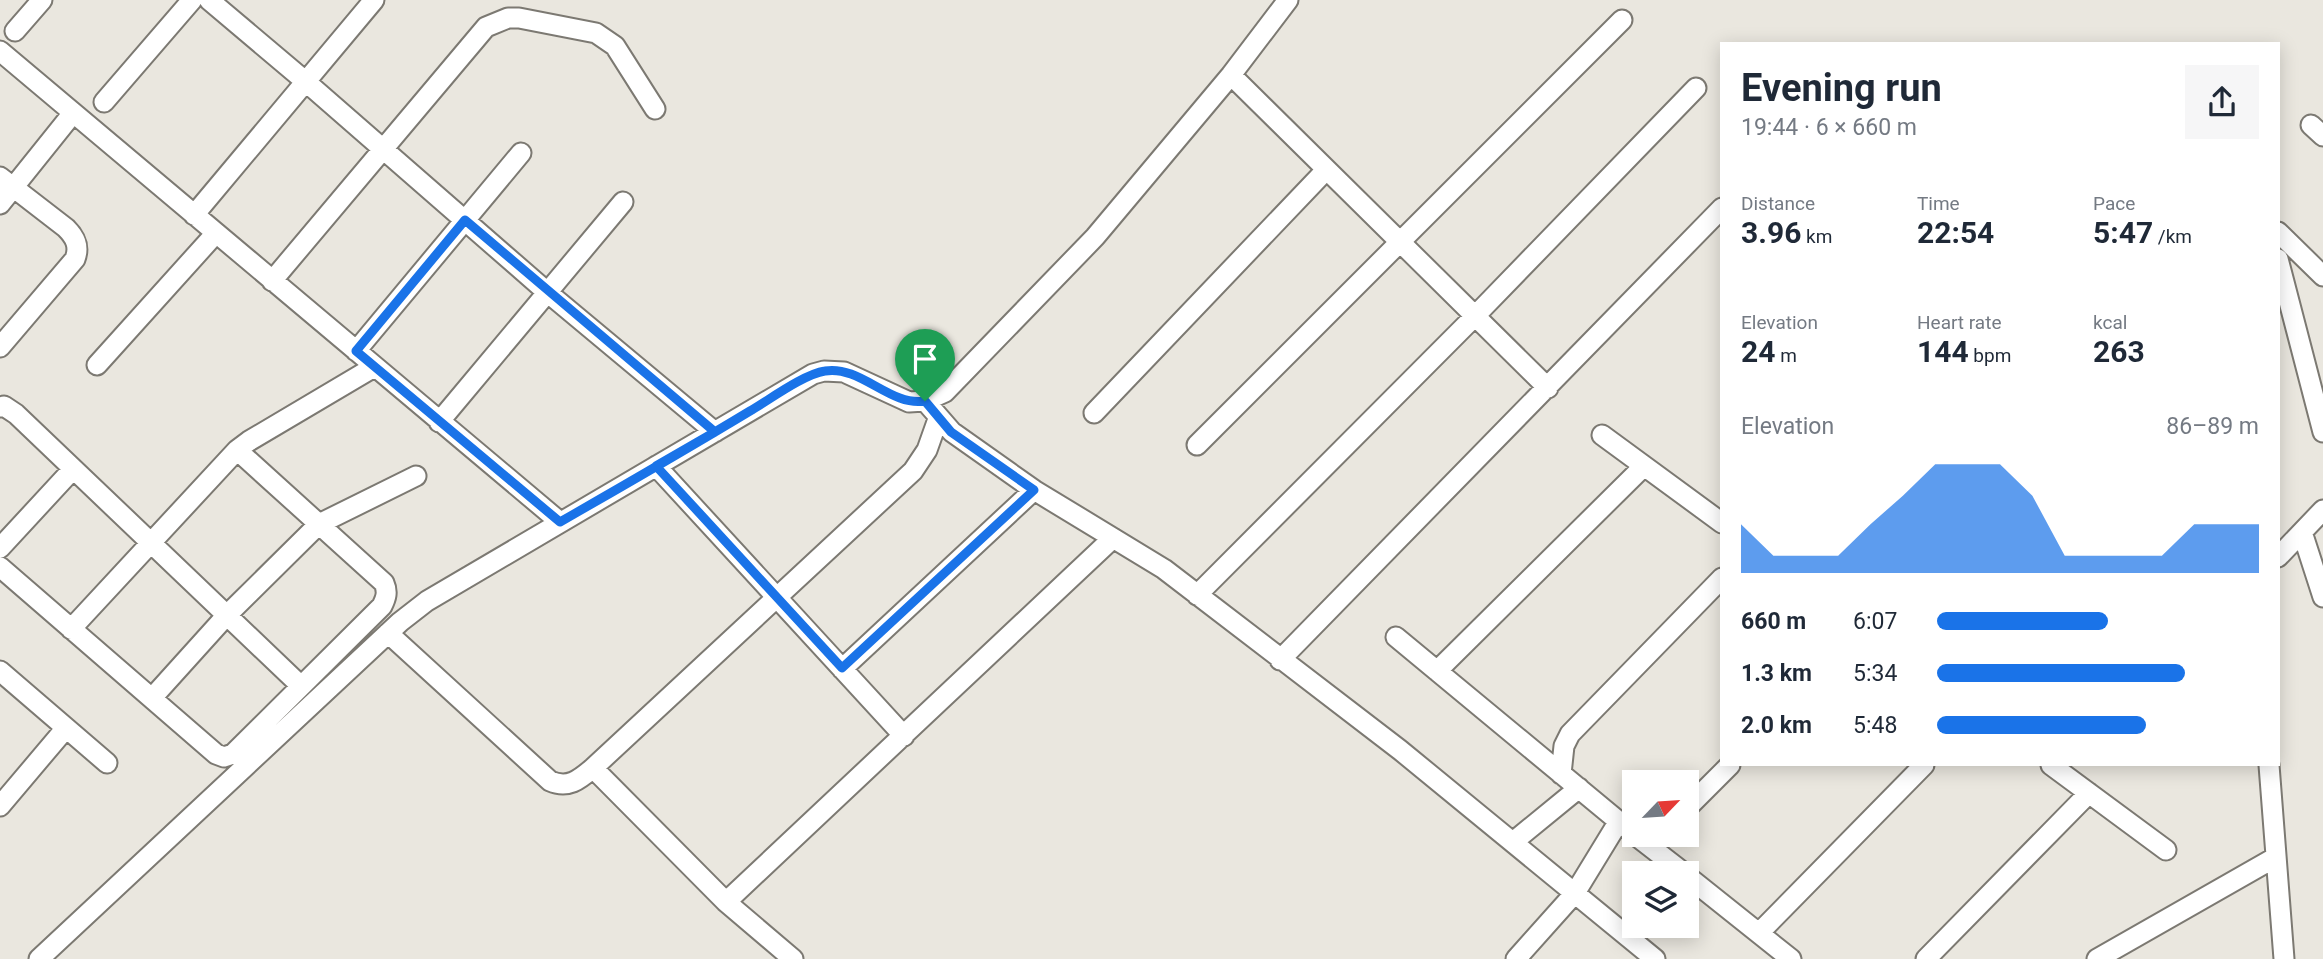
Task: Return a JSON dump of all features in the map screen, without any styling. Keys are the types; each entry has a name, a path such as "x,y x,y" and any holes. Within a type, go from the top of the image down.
{"street":[{"path":"15,32 42,0"},
{"path":"104,102 192,0"},
{"path":"209,0 547,292 715,432"},
{"path":"194,215 374,0"},
{"path":"38,959 388,634 427,601 813,374 824,371 844,372 909,402 925,401 945,392 1095,237 1231,75 1288,0"},
{"path":"272,281 486,27 519,18 596,33 615,46 654,110"},
{"path":"1197,445 1622,20"},
{"path":"0,51 560,522"},
{"path":"1231,75 1548,388"},
{"path":"1197,595 1475,316 1696,88"},
{"path":"0,204 7,183 73,113"},
{"path":"356,351 521,153"},
{"path":"1094,413 1326,170"},
{"path":"0,347 75,259 78,251 73,236 7,183"},
{"path":"439,422 623,202"},
{"path":"1280,660 1720,210"},
{"path":"97,365 216,233"},
{"path":"2280,234 2323,276"},
{"path":"2280,267 2323,432"},
{"path":"71,629 237,450 374,367"},
{"path":"925,401 951,432 1034,490 1164,569 1400,750 1656,959"},
{"path":"0,407 4,406 16,414 301,686"},
{"path":"388,634 550,781 559,786 568,785 593,768 913,471 927,450 938,419"},
{"path":"1602,435 1720,522"},
{"path":"0,567 216,754 224,757 233,754 382,606 387,590 384,583 237,450"},
{"path":"656,466 904,736"},
{"path":"1437,671 1644,466"},
{"path":"0,548 73,469"},
{"path":"152,698 226,616 318,524 416,476"},
{"path":"842,668 1034,490"},
{"path":"2280,555 2323,510"},
{"path":"2302,532 2323,597"},
{"path":"726,902 1113,538"},
{"path":"1561,774 1564,746 1570,734 1720,580"},
{"path":"1396,637 1622,823"},
{"path":"0,671 107,763"},
{"path":"0,806 66,727"},
{"path":"1699,796 1729,766"},
{"path":"1759,933 1923,766"},
{"path":"2052,766 2166,850"},
{"path":"2269,766 2284,959"},
{"path":"593,768 726,902 793,959"},
{"path":"1513,842 1579,789"},
{"path":"1926,959 2089,793"},
{"path":"1516,959 1575,893 1619,821"},
{"path":"1656,847 1670,861"},
{"path":"2096,959 2276,857"},
{"path":"1699,886 1791,959"}],"route":[{"path":"925,401 909,402 844,372 835,370 813,374 715,432 656,466 560,522 356,351 465,220 715,432 656,466 842,668 1034,490 951,432 925,401"}]}
